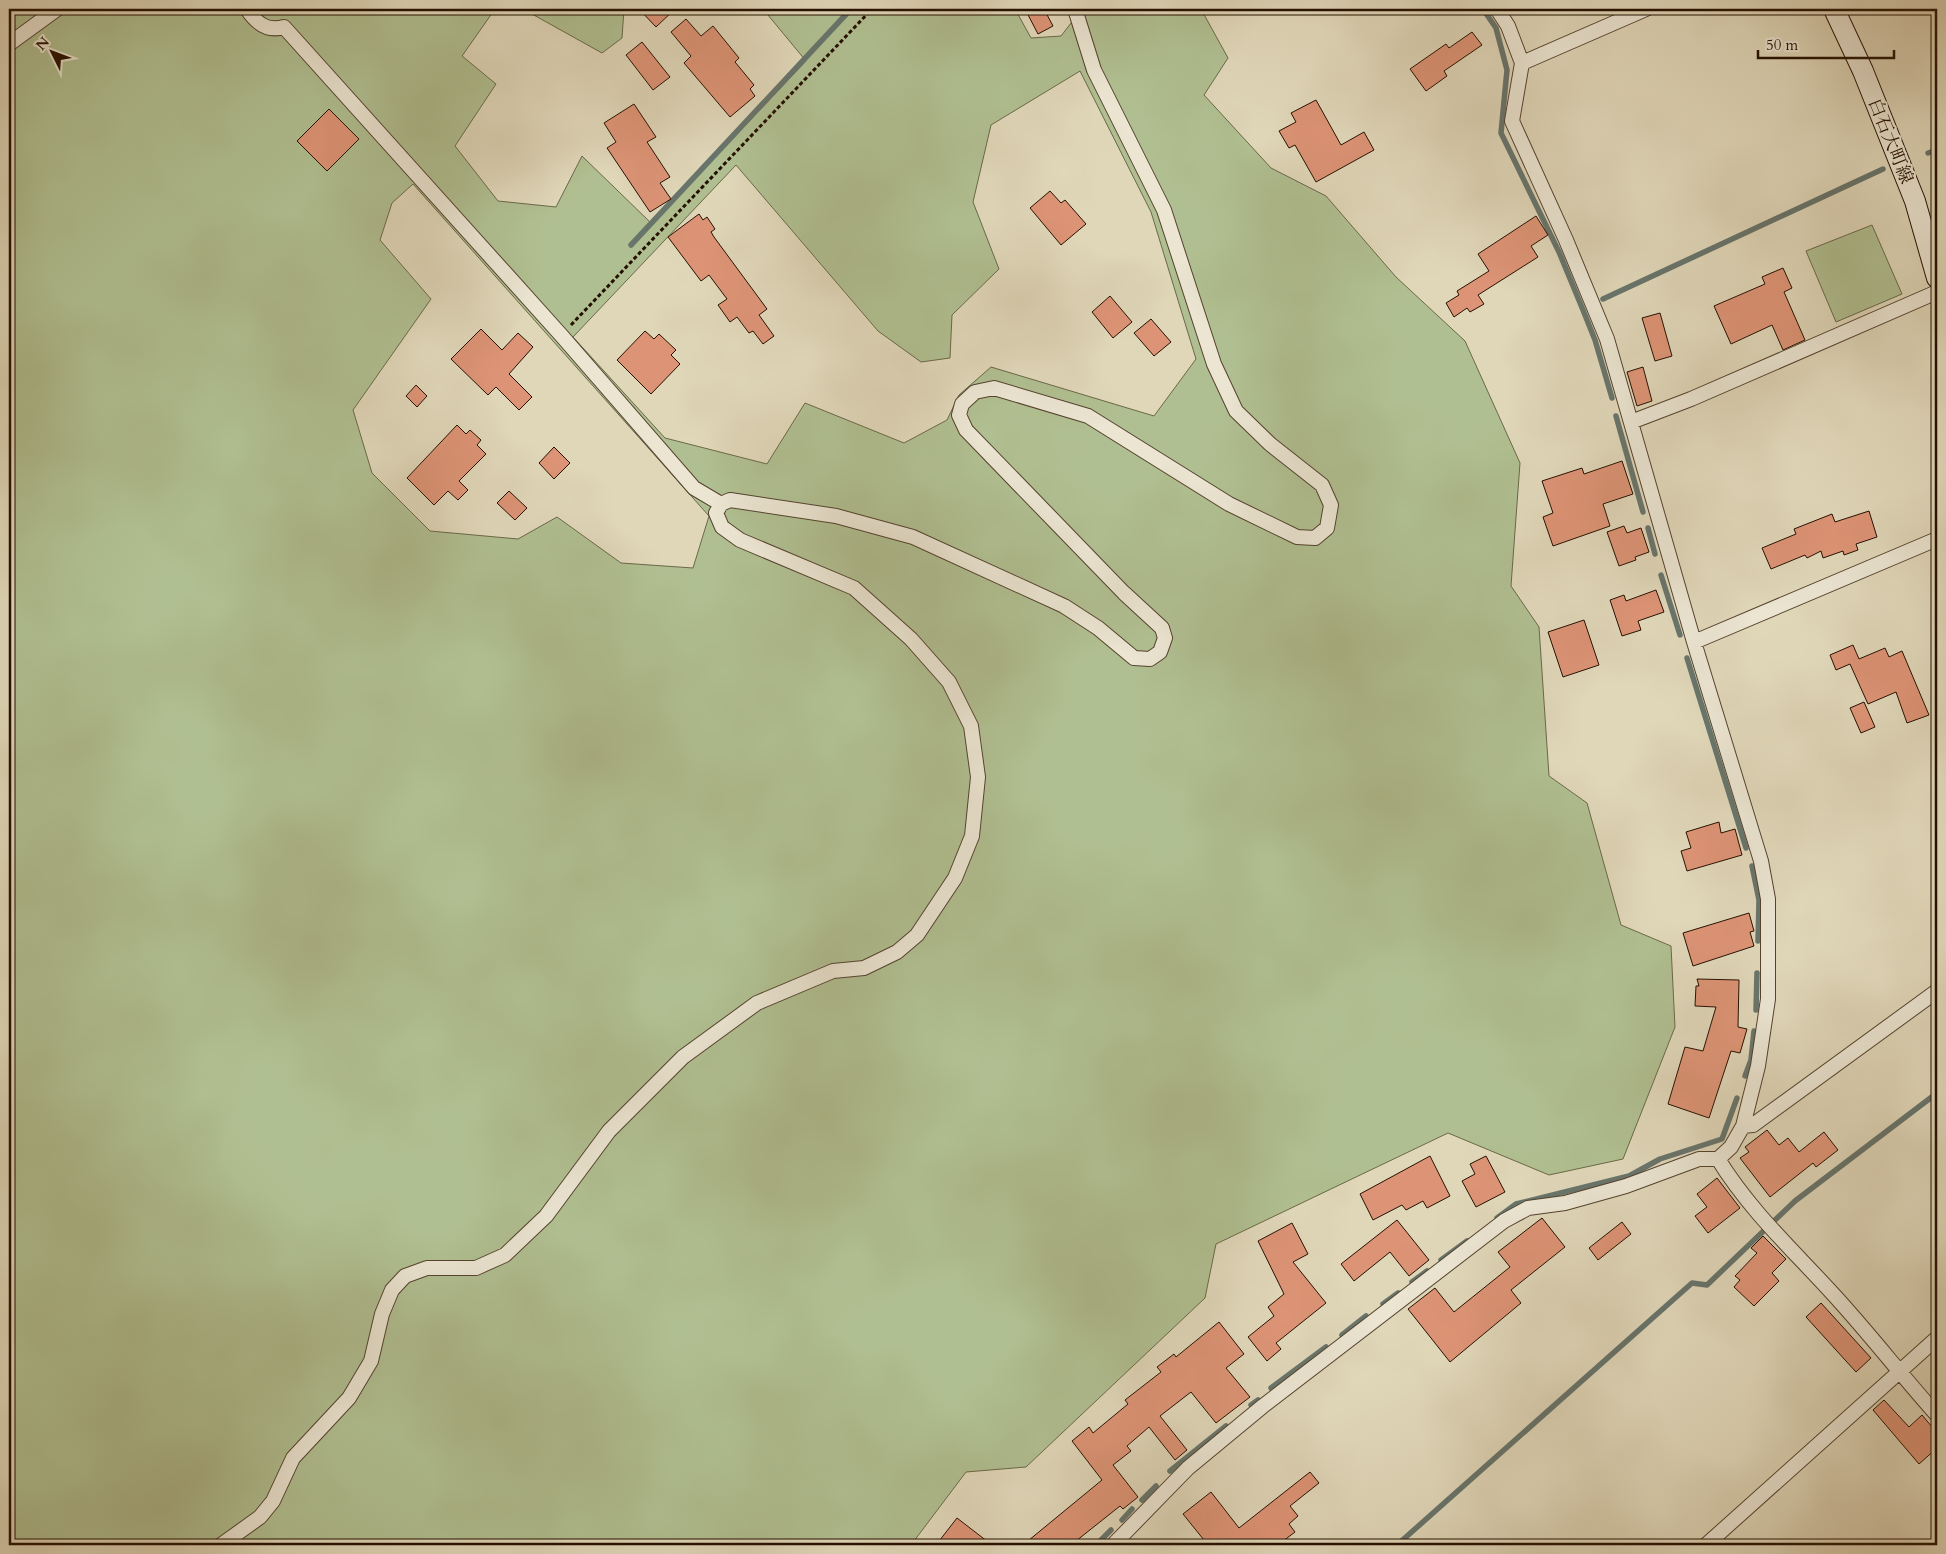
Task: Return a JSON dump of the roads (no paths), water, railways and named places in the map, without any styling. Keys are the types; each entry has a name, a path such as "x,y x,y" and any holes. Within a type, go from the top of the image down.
{"main road":[{"name":"白石大町線","path":"1834,9 1863,71 1915,201 1937,278"}],"street":[{"path":"9,44 57,9"},
{"path":"248,9 261,26 276,30 284,27 561,336 694,488 721,504"},
{"path":"222,1545 260,1517 273,1501 293,1458 349,1398 371,1360 382,1314 392,1290 405,1276 427,1268 476,1268 505,1255 546,1216 609,1131 683,1057 757,1004 833,971 864,968 897,952 917,935 955,878 972,836 978,777 971,726 949,682 911,640 854,588 740,540 722,527 716,513 721,504 730,500 836,516 913,537 1064,606 1098,628 1134,658 1150,659 1160,652 1164,638 1162,628 1124,593 966,430 959,416 962,404 975,392 994,388 1088,416 1229,504 1297,537 1315,538 1327,528 1331,505 1322,485 1270,444 1236,411 1214,364 1164,210 1094,70 1075,9"},
{"path":"1113,1545 1188,1468 1262,1406 1504,1221 1528,1208 1565,1203 1626,1186 1699,1159 1718,1159 1731,1146 1743,1126 1758,1066 1768,999 1768,899 1761,861 1694,642 1607,339 1566,240 1512,121 1522,63 1508,26 1497,9"},
{"path":"1522,63 1646,9"},
{"path":"1631,422 1700,395 1937,292"},
{"path":"1694,642 1937,539"},
{"path":"1743,1126 1753,1125 1937,991"},
{"path":"1718,1159 1738,1191 1768,1226 1835,1296 1898,1372 1937,1415"},
{"path":"1706,1545 1937,1338"}],"waterway":[{"path":"631,245 851,9"},
{"path":"1483,9 1496,28 1507,70 1501,133 1559,252 1595,340 1612,398"},
{"path":"1928,153 1937,150"},
{"path":"1603,299 1883,169"},
{"path":"1616,416 1643,512"},
{"path":"1648,528 1655,554"},
{"path":"1661,575 1680,635"},
{"path":"1687,658 1746,848"},
{"path":"1752,866 1759,900 1758,941"},
{"path":"1756,1010 1757,973"},
{"path":"1745,1076 1751,1060 1754,1031"},
{"path":"1397,1545 1692,1283 1707,1285 1795,1201 1937,1093"},
{"path":"1497,1218 1516,1204 1629,1176 1660,1159 1722,1139 1737,1098"},
{"path":"1441,1260 1467,1241"},
{"path":"1412,1282 1427,1271"},
{"path":"1383,1304 1398,1293"},
{"path":"1342,1335 1366,1316"},
{"path":"1271,1388 1326,1347"},
{"path":"1251,1405 1258,1400"},
{"path":"1170,1471 1226,1426"},
{"path":"1142,1500 1156,1486"},
{"path":"1122,1520 1132,1509"},
{"path":"1096,1545 1111,1530"}]}
